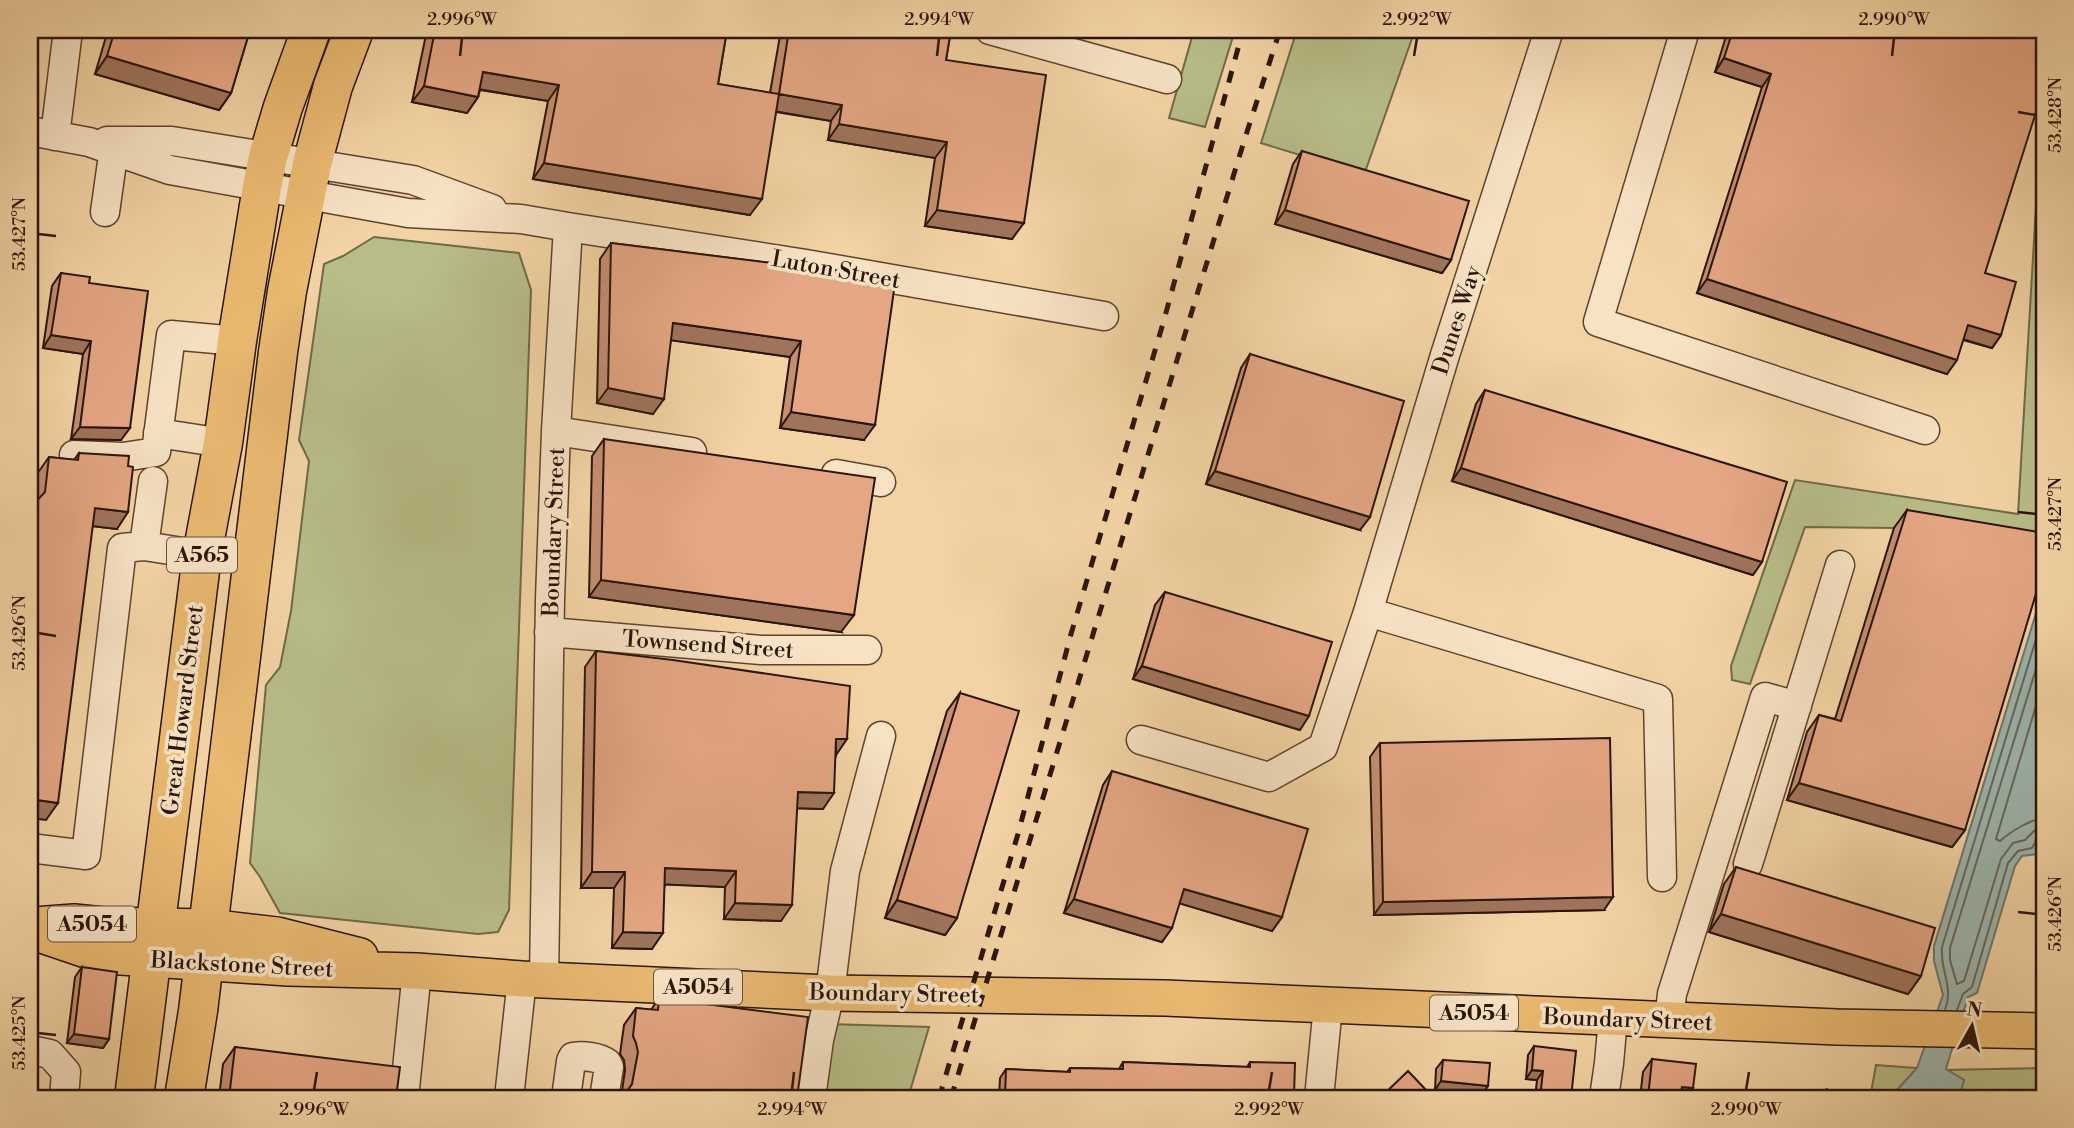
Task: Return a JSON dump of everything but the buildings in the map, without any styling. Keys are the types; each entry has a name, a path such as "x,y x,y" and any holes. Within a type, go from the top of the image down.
{"highway":[{"name":"A565","path":"265,172 283,107 311,30"},
{"name":"A565","path":"309,179 333,86 354,30"},
{"name":"Great Howard Street","path":"184,1098 179,943 202,555 223,443 265,172"},
{"name":"Great Howard Street","path":"134,1098 179,943 243,632 278,352 309,179"},
{"path":"155,1098 179,943"}],"main road":[{"name":"Blackstone Street","path":"30,925 74,922 179,943"},
{"name":"Blackstone Street","path":"30,931 92,953 277,934 417,971 533,979"},
{"name":"Boundary Street","path":"533,979 830,993 1166,998 1669,1021 2040,1031"}],"street":[{"path":"68,30 43,133 106,145 172,141 265,172 309,179 408,213 521,219 568,227"},
{"path":"990,30 1167,79"},
{"name":"Dunes Way","path":"1141,740 1269,778 1324,747 1549,30"},
{"path":"1685,30 1598,322 1924,430"},
{"path":"105,212 106,145"},
{"name":"Luton Street","path":"568,227 806,264 1104,316"},
{"name":"Boundary Street","path":"533,979 556,431 568,227"},
{"path":"74,455 123,457 156,452 171,335 237,341"},
{"path":"556,431 720,456"},
{"path":"158,433 223,443"},
{"path":"814,471 881,482"},
{"path":"144,546 153,481"},
{"path":"30,848 86,855 122,548 144,546 202,555"},
{"path":"1748,864 1840,565"},
{"path":"1368,611 1658,699 1662,877"},
{"name":"Townsend Street","path":"549,632 761,650 867,650"},
{"path":"1669,1021 1672,994 1765,696 1797,706"},
{"path":"811,1098 819,1040 830,993 845,871 881,736"},
{"path":"404,1098 417,971"},
{"path":"509,1098 533,979"},
{"path":"1319,1098 1328,1006"},
{"path":"1604,1098 1613,1018"},
{"path":"30,1050 50,1054 66,1072 64,1098"},
{"path":"566,1098 571,1061 578,1056 602,1059 607,1063 609,1067 604,1098"}],"green space":[{"path":"1194,30 1235,30 1205,127 1169,118"},
{"path":"1297,30 1415,30 1364,175 1261,143"},
{"path":"2044,125 2044,544 1894,528 1805,527 1750,684 1732,680 1731,666 1795,480 2018,514 2040,137"},
{"path":"374,237 519,253 531,290 509,910 498,932 478,934 280,913 250,863 266,685 280,667 291,611 309,461 299,440 324,264"},
{"path":"828,1024 929,1027 908,1098 820,1098"},
{"path":"1876,1065 1917,1068 1890,1098 1870,1098"},
{"path":"2044,1068 2044,1098 1959,1098 1964,1080 1946,1070"}],"water":[{"path":"2044,587 2044,834 2038,854 2022,856 2015,866 1977,993 1968,997 1946,1069 1964,1080 1959,1098 1890,1098 1917,1068 1943,995 1934,961 1934,946"}],"railway":[{"path":"939,1098 1018,834 1071,634 1164,320 1243,30"},
{"path":"951,1098 1280,30"}]}
